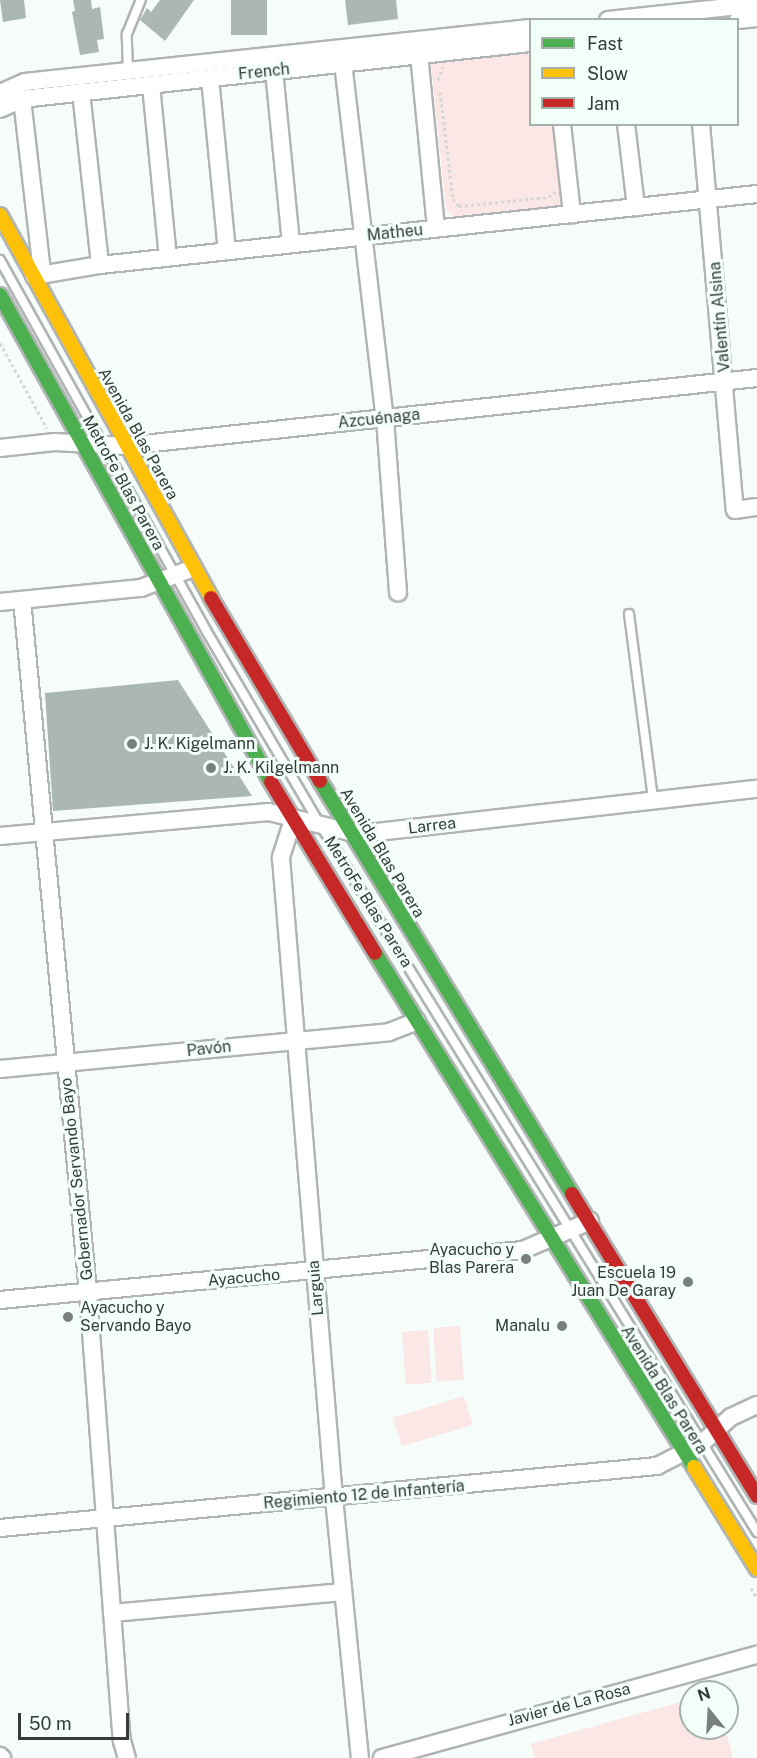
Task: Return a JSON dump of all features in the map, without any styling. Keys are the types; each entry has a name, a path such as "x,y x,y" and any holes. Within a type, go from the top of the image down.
{"main road":[{"name":"Avenida Blas Parera","path":"0,214 38,274 125,446 193,568 350,832 757,1496"},
{"name":"Avenida Blas Parera","path":"0,295 5,314 293,820 757,1569"}],"street":[{"path":"620,18 663,11 690,15 757,4"},
{"path":"739,20 757,18"},
{"name":"French","path":"0,93 25,82 128,72 273,64 343,63 529,28"},
{"name":"French","path":"0,109 22,99 210,78 273,64 418,48 529,43"},
{"path":"418,48 436,228"},
{"path":"343,63 385,419 398,593"},
{"path":"273,64 291,244"},
{"path":"210,78 227,251"},
{"path":"151,84 168,257"},
{"path":"81,92 100,265"},
{"path":"22,99 38,274"},
{"path":"562,126 572,214"},
{"path":"626,126 636,207"},
{"name":"Valentín Alsina","path":"701,126 726,382 735,510 757,507"},
{"name":"Matheu","path":"38,274 168,257 757,194"},
{"name":"Azcuénaga","path":"0,448 79,443 125,446 757,378"},
{"path":"0,602 157,583 193,568"},
{"name":"Gobernador Servando Bayo","path":"22,600 88,1292 107,1518 112,1614 127,1758"},
{"name":"Larrea","path":"0,836 269,812 293,820 350,832 757,789"},
{"name":"Larguia","path":"293,820 281,858 314,1271 360,1758"},
{"name":"Pavón","path":"0,1069 389,1032 417,1021"},
{"name":"Ayacucho","path":"0,1300 523,1250 552,1240 590,1221"},
{"name":"Regimiento 12 de Infantería","path":"0,1528 657,1466 685,1454 702,1443 741,1410 757,1405"},
{"path":"112,1614 343,1592"},
{"name":"Javier de La Rosa","path":"382,1758 757,1655"}],"lane":[{"path":"128,72 127,34 141,0"},
{"name":"MetroFe Blas Parera","path":"0,260 176,576 321,826 757,1532"},
{"path":"628,614 653,800"}],"path":[{"path":"438,80 453,199 459,206 549,197 557,184"}],"shaded area":[{"path":"529,48 529,126 559,126 565,199 557,206 454,217 446,209 431,65 439,57"},
{"path":"460,1326 464,1380 437,1382 433,1328"},
{"path":"428,1330 432,1383 406,1385 402,1332"},
{"path":"464,1396 473,1425 402,1446 393,1418"},
{"path":"679,1702 679,1740 728,1740 733,1758 535,1758 531,1744"}],"building":[{"path":"0,0 24,0 26,18 3,22"},
{"path":"73,0 91,0 92,9 100,7 104,39 97,40 99,52 80,55 72,12 75,11"},
{"path":"160,0 194,0 165,41 140,20 147,8 151,12"},
{"path":"231,0 267,0 267,35 231,35"},
{"path":"345,0 396,0 398,19 348,25"},
{"name":"J. K. Kigelmann","path":"178,680 252,796 53,811 45,693"}],"traffic: fast":[{"path":"0,295 271,782"},
{"path":"320,781 572,1194"},
{"path":"375,953 694,1467"}],"traffic: slow":[{"path":"0,215 211,598"},
{"path":"694,1467 757,1569"}],"traffic: jam":[{"path":"211,598 320,781"},
{"path":"271,782 375,953"},
{"path":"572,1194 757,1496"}],"place":[{"name":"J. K. Kigelmann","path":"132,744"},
{"name":"J. K. Kilgelmann","path":"211,768"},
{"name":"Ayacucho y Blas Parera","path":"526,1259"},
{"name":"Escuela 19 Juan De Garay","path":"688,1282"},
{"name":"Ayacucho y Servando Bayo","path":"68,1317"},
{"name":"Manalu","path":"562,1326"}]}
